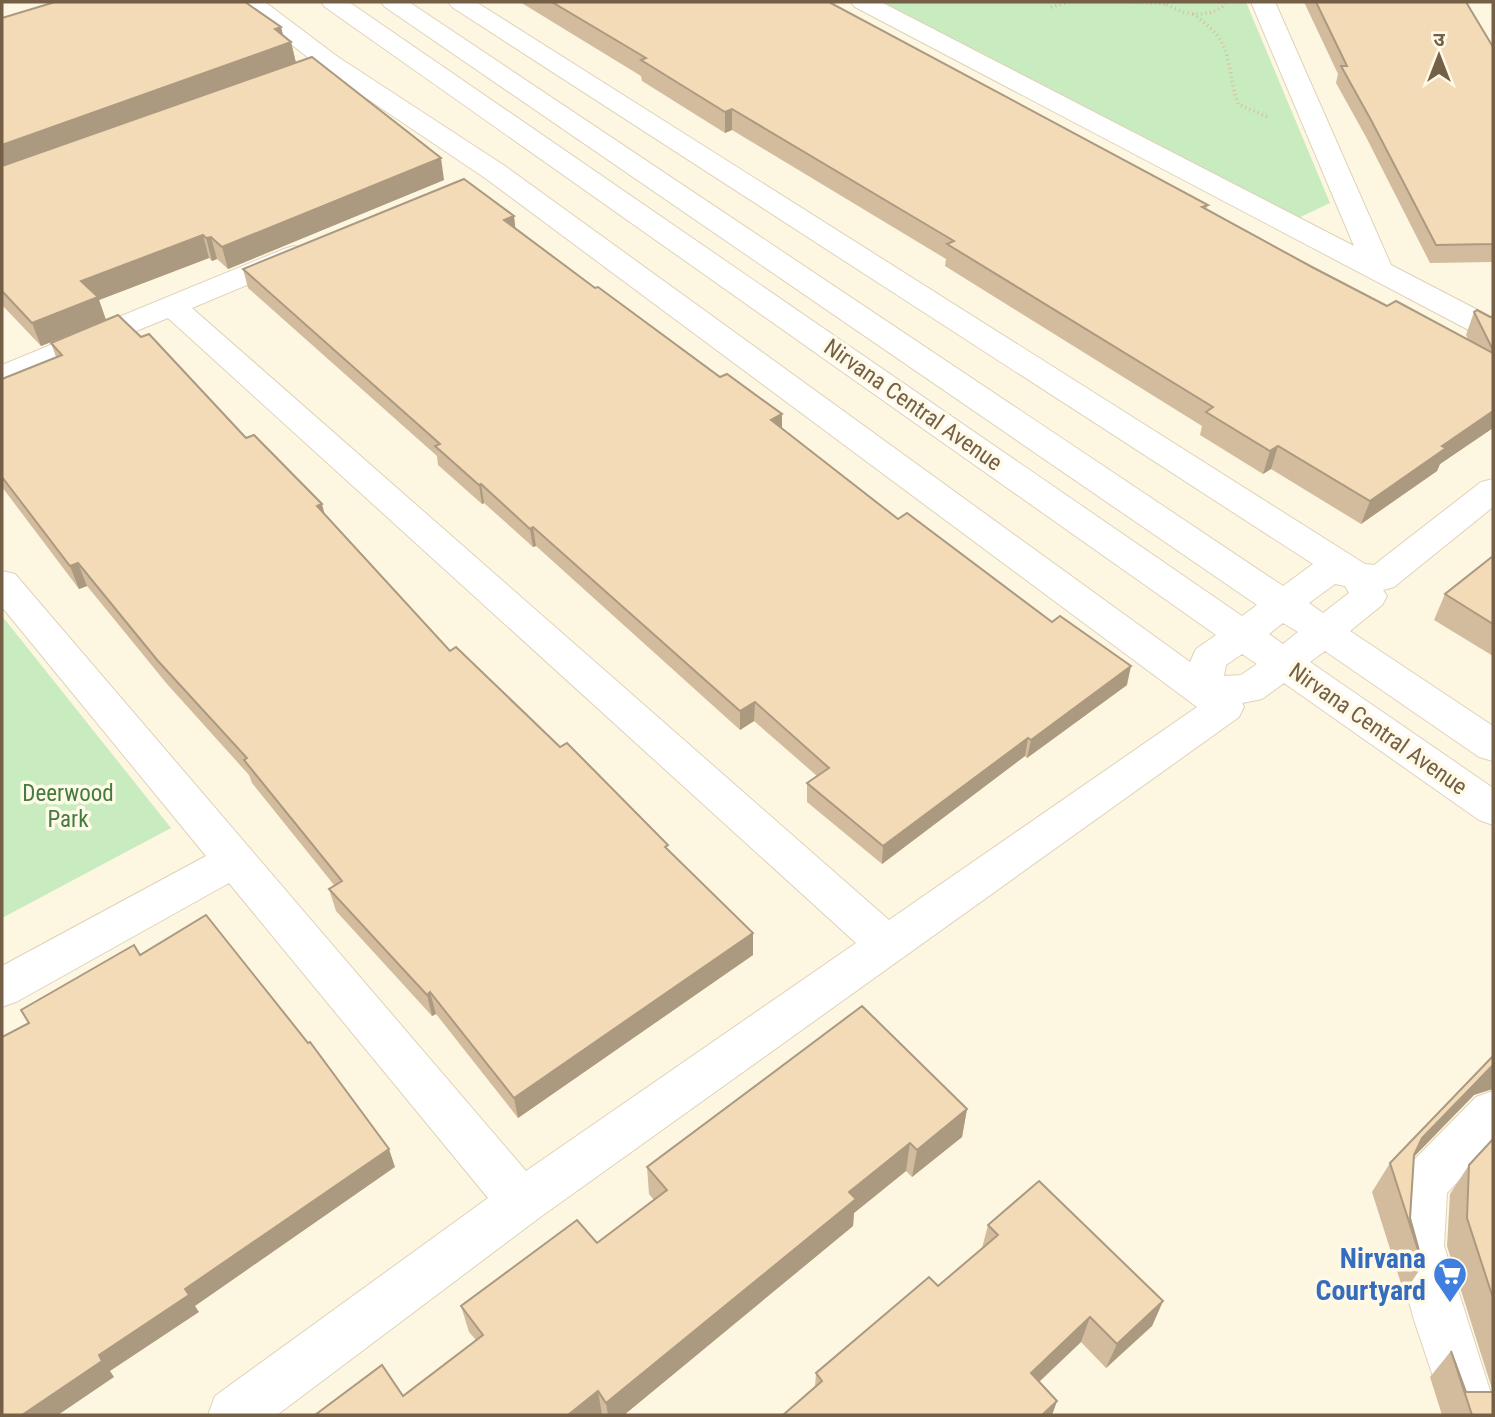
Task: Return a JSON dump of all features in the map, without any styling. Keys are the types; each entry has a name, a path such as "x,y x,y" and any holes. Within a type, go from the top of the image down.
{"street":[{"path":"234,1415 522,1202 1225,708 482,177 316,66 250,2"},
{"name":"Nirvana Central Avenue","path":"333,2 1493,809"},
{"name":"Nirvana Central Avenue","path":"393,2 1493,746"},
{"path":"463,2 1357,575 1369,596 1283,663 1249,688 1202,691"},
{"path":"863,2 1493,330"},
{"path":"1263,2 1379,271"},
{"path":"316,66 351,62 387,40 428,25"},
{"path":"2,376 314,247"},
{"path":"172,306 886,944"},
{"path":"1202,691 1209,659 1328,571 1381,578 1491,493"},
{"path":"2,583 522,1202"},
{"path":"2,988 235,860"},
{"path":"1472,1415 1440,1320 1419,1245 1423,1184 1493,1112"}],"path":[{"path":"1051,7 1069,2"},
{"path":"1128,2 1164,3 1193,14 1217,33 1226,45 1231,64 1229,80 1238,104 1273,119 1316,124"},
{"path":"1193,14 1221,9"}],"green space":[{"path":"877,2 1246,2 1330,203 1292,221"},
{"name":"Deerwood Park","path":"2,616 171,828 2,918"}],"building":[{"path":"55,2 245,2 281,27 275,29 291,42 2,145 2,18"},
{"path":"552,2 829,2 1208,205 1202,207 1312,267 1387,306 1396,301 1493,353 1493,411 1442,446 1446,448 1370,501 1278,446 1270,451 1206,412 1213,407 947,244 954,241 732,109 725,112 641,60 646,58"},
{"path":"1316,2 1466,2 1493,47 1493,244 1436,245 1341,66 1347,66"},
{"path":"312,57 441,158 222,247 211,237 206,238 203,235 81,281 98,297 32,323 2,291 2,166"},
{"path":"464,179 514,216 504,220 595,288 598,287 720,377 727,374 782,414 771,420 898,519 907,513 1052,622 1060,616 1131,666 1031,740 1028,738 883,846 807,783 829,768 755,702 740,711 533,527 530,529 435,446 440,444 243,269"},
{"path":"1477,310 1493,317 1493,350 1474,312"},
{"path":"118,315 141,337 149,334 246,438 254,435 322,504 317,506 450,651 456,647 560,747 567,743 668,845 665,847 753,933 514,1098 430,992 427,995 329,889 342,881 244,760 247,758 158,661 78,563 70,566 2,477 2,379 62,355 51,343"},
{"path":"1493,556 1493,624 1445,594"},
{"path":"206,915 308,1043 310,1042 389,1149 185,1289 189,1295 99,1355 102,1361 22,1415 2,1415 2,1037 29,1023 21,1010 134,945 140,955"},
{"path":"862,1006 967,1109 917,1150 910,1143 849,1192 856,1199 606,1403 598,1391 568,1415 315,1415 382,1365 403,1396 483,1335 461,1306 577,1220 597,1243 667,1190 647,1167"},
{"path":"1493,1056 1493,1065 1422,1138 1414,1155 1410,1218 1423,1265 1390,1163"},
{"path":"1493,1139 1493,1298 1467,1218 1469,1165"},
{"path":"1039,1181 1163,1301 1117,1344 1090,1317 1031,1373 1057,1401 1042,1415 783,1415 822,1381 816,1373 929,1277 938,1286 998,1235 988,1225"},
{"path":"1451,1351 1466,1392 1493,1392 1493,1415 1472,1415"}],"place":[{"name":"Nirvana Courtyard","path":"1450,1304"}]}
